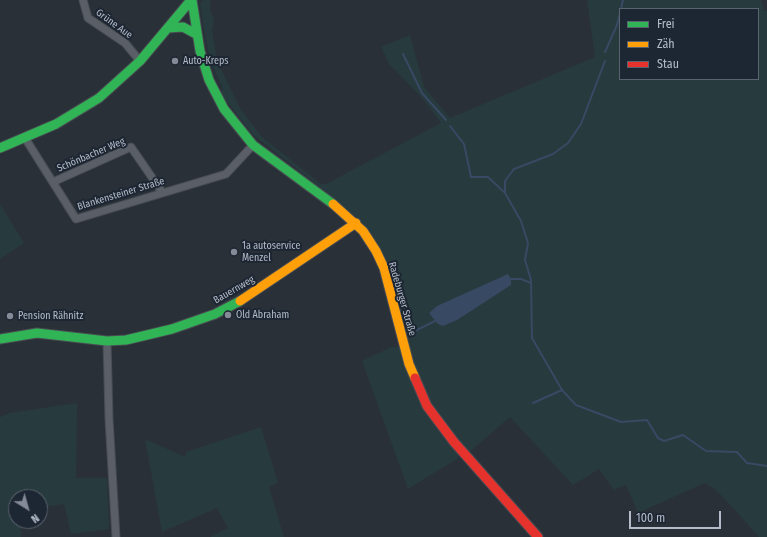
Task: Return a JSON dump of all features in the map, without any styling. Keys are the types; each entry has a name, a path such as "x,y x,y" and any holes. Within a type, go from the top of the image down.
{"street":[{"name":"Grüne Aue","path":"83,0 88,18 125,43 140,61"},
{"path":"0,148 56,124 89,106 114,86 140,61 191,0"},
{"name":"Radeburger Straße","path":"191,0 196,34 202,58 215,93 233,122 253,145 356,223 376,251 384,268 409,364 427,406 440,426 538,537"},
{"path":"168,28 183,27 196,34"},
{"name":"Blankensteiner Straße","path":"25,138 76,219 226,174 253,145"},
{"name":"Schönbacher Weg","path":"53,182 131,147 162,192"},
{"name":"Bauernweg","path":"0,339 37,333 107,341 126,340 172,329 215,314 244,300 356,223"},
{"path":"107,341 109,419 116,537"}],"green space":[{"path":"204,0 210,0 210,8 214,21 212,30 217,61 241,110 262,137 321,184 326,184 441,123 423,99 389,64 381,47 410,35 424,87 450,118 595,57 587,0 761,0 764,11 767,11 767,537 759,537 716,490 705,483 638,513 626,485 614,490 599,469 573,485 510,417 468,453 432,407 416,372 383,258 319,190 321,188 252,134 225,99 221,91 223,89 211,62 200,4"},
{"path":"0,204 24,243 0,259"},
{"path":"391,347 401,347 407,368 459,453 457,459 408,489 362,361"},
{"path":"77,403 76,478 107,478 109,529 71,534 64,504 48,506 48,489 8,489 8,529 20,529 21,537 0,537 0,417 10,413"},
{"path":"261,427 278,483 269,487 284,537 210,537 228,528 217,508 162,532 145,439 185,457 186,452"}],"water":[{"path":"508,274 511,279 511,285 457,320 443,326 438,324 429,313 437,306"}],"waterway":[{"path":"621,8 623,0"},
{"path":"605,52 619,17"},
{"path":"403,54 422,93 446,120"},
{"path":"605,61 581,124 568,143 553,154 514,169 505,181 505,193 521,221 528,243 525,260 531,280 532,338 562,390 576,405 621,422 647,420 658,438 664,441 683,435 706,451 737,452 747,463 767,466"},
{"path":"450,126 464,144 471,177 488,177 504,192"},
{"path":"511,279 521,279 531,283"},
{"path":"415,331 435,321"},
{"path":"533,403 562,390"}],"traffic: fast":[{"path":"0,148 56,124 99,98 140,61 191,0"},
{"path":"192,0 200,51 209,80 224,109 253,145 333,204"},
{"path":"168,28 183,27 196,34"},
{"path":"0,339 37,333 107,341 126,340 172,329 215,314 240,301"}],"traffic: slow":[{"path":"333,204 363,231 376,251 384,268 409,364 415,378"},
{"path":"240,301 356,223"}],"traffic: jam":[{"path":"415,378 427,406 454,442 538,537"}],"place":[{"name":"Auto-Kreps","path":"175,61"},
{"name":"1a autoservice Menzel","path":"234,252"},
{"name":"Old Abraham","path":"228,315"},
{"name":"Pension Rähnitz","path":"10,316"}]}
